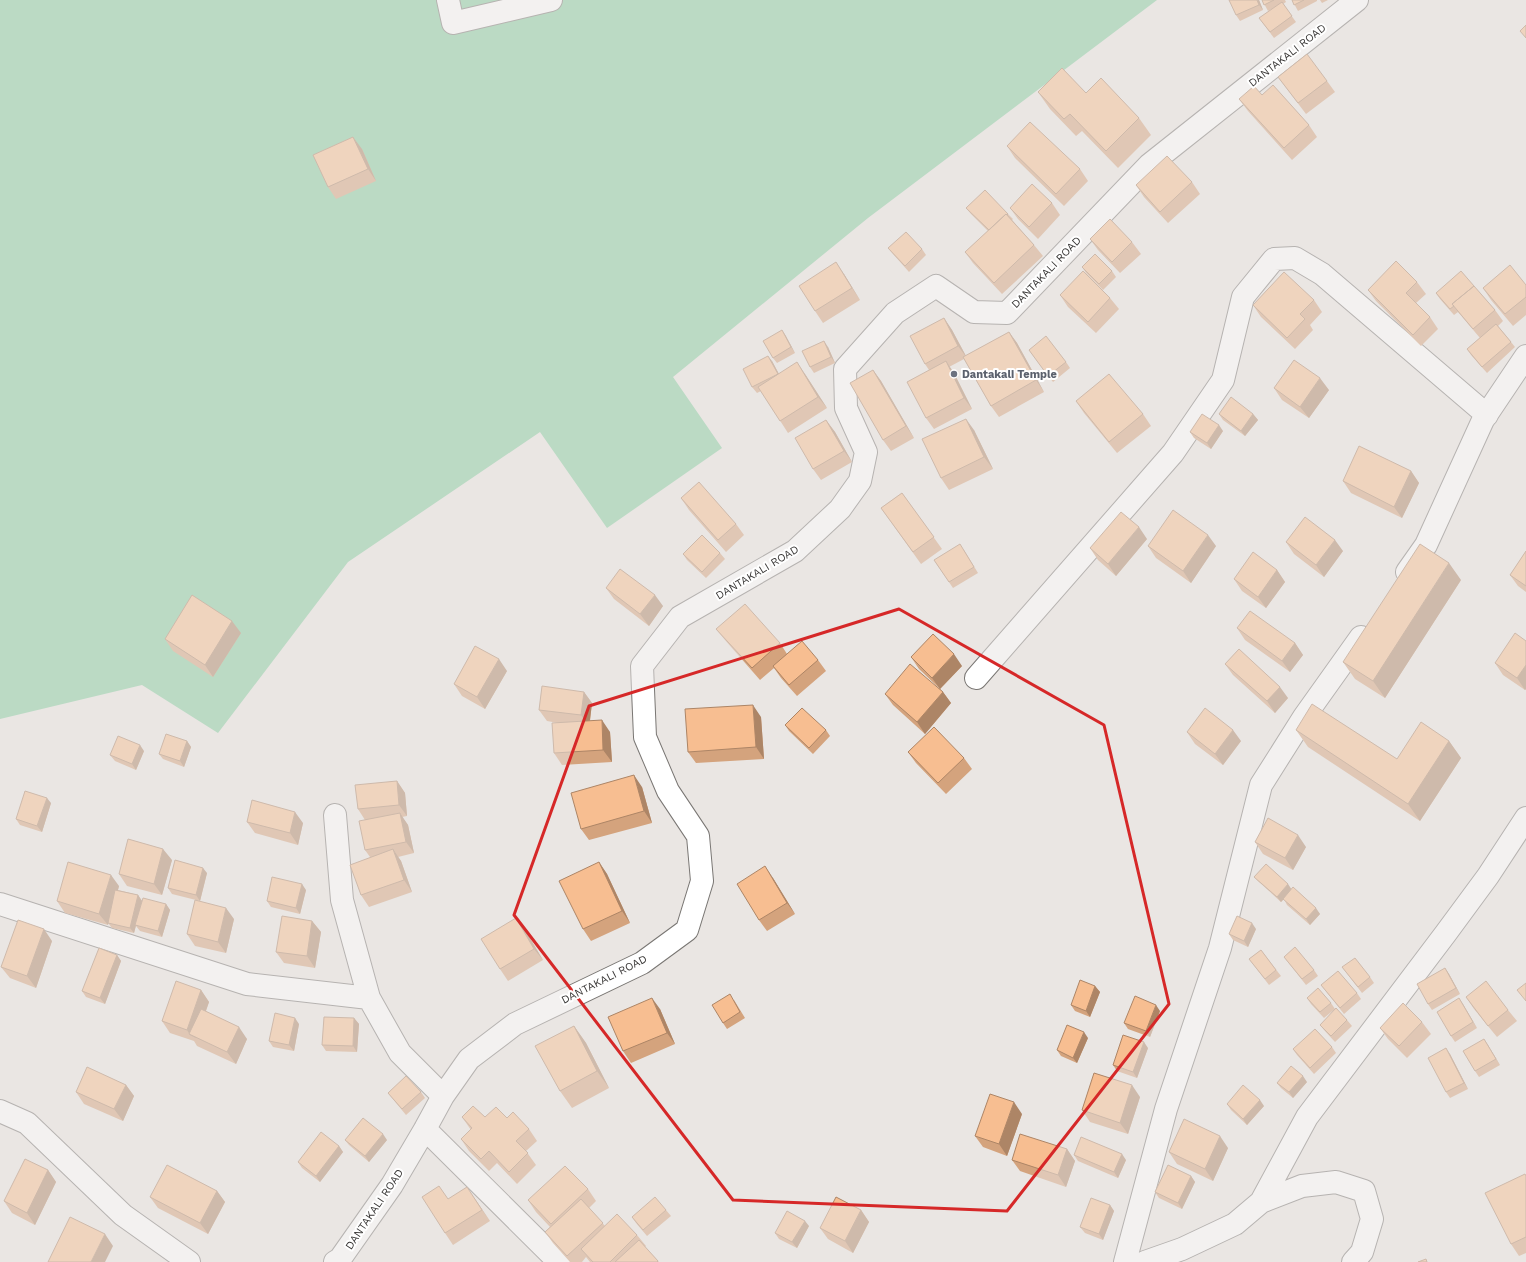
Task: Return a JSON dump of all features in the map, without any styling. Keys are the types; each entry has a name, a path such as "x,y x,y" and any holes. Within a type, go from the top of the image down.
{"street":[{"path":"448,0 453,23 551,0"},
{"name":"DANTAKALI ROAD","path":"335,1262 340,1259 392,1185 426,1129 443,1096 469,1059 515,1024 642,963 687,930 702,881 698,836 668,791 645,736 642,666 680,617 795,551 840,510 860,481 866,452 846,408 845,368 894,313 936,286 974,312 1007,313 1149,165 1357,0"},
{"path":"976,678 1173,453 1223,380 1243,296 1274,259 1295,258 1322,274 1487,415"},
{"path":"1394,590 1426,545 1487,415 1526,356"},
{"path":"1125,1262 1166,1109 1220,948 1261,785 1304,717 1372,622"},
{"path":"335,815 342,900 369,998 400,1053 443,1096"},
{"path":"1261,1202 1307,1117 1460,914 1526,818"},
{"path":"0,904 247,984 369,998"},
{"path":"0,1111 27,1124 123,1215 189,1262"},
{"path":"426,1129 559,1262"},
{"path":"1145,1262 1182,1248 1234,1224 1261,1202 1302,1186 1336,1182 1364,1191 1372,1219 1362,1252 1353,1262"}],"highlighted area":[{"path":"899,609 1104,725 1169,1004 1007,1211 733,1200 514,915 589,706"}],"green space":[{"path":"0,0 1157,0 868,218 673,377 722,448 607,528 540,432 348,562 218,733 142,685 0,719"}],"building":[{"path":"1229,0 1257,0 1259,5 1236,15"},
{"path":"1262,0 1274,0 1264,5"},
{"path":"1292,0 1304,0 1294,5"},
{"path":"1282,2 1292,16 1270,32 1259,18"},
{"path":"1526,25 1526,38 1520,31"},
{"path":"1307,54 1327,81 1298,103 1278,77"},
{"path":"1062,68 1086,93 1101,78 1139,118 1106,151 1070,114 1064,119 1038,92"},
{"path":"1273,85 1309,125 1284,148 1239,99 1254,86 1262,95"},
{"path":"1030,122 1080,169 1056,194 1007,146"},
{"path":"353,137 368,169 328,187 313,155"},
{"path":"1167,156 1192,182 1160,212 1136,185"},
{"path":"1032,184 1052,203 1029,227 1010,208"},
{"path":"985,190 1008,214 1006,214 989,230 966,208"},
{"path":"1006,214 1034,245 994,283 965,252"},
{"path":"1110,219 1132,242 1112,262 1090,239"},
{"path":"906,232 922,249 905,266 888,248"},
{"path":"1095,254 1112,271 1099,284 1082,267"},
{"path":"1396,261 1417,282 1406,293 1430,317 1413,335 1368,290"},
{"path":"836,262 852,288 815,311 799,286"},
{"path":"1510,265 1526,285 1526,297 1505,314 1483,288"},
{"path":"1083,271 1110,298 1088,322 1060,295"},
{"path":"1461,271 1474,286 1452,304 1454,306 1450,309 1436,293"},
{"path":"1284,272 1314,300 1300,314 1305,319 1287,338 1253,305"},
{"path":"1474,286 1495,310 1473,329 1452,304"},
{"path":"944,318 958,346 925,364 910,336"},
{"path":"1496,324 1511,342 1482,367 1467,349"},
{"path":"782,330 791,347 773,358 763,341"},
{"path":"1009,332 1036,380 991,406 963,357"},
{"path":"1046,336 1066,362 1048,376 1029,350"},
{"path":"824,341 831,357 810,367 802,351"},
{"path":"768,356 778,374 752,387 743,369"},
{"path":"1294,360 1320,378 1300,407 1274,388"},
{"path":"946,361 964,398 926,418 907,382"},
{"path":"797,362 818,397 780,421 758,387"},
{"path":"873,370 906,426 883,440 850,383"},
{"path":"1109,374 1143,414 1109,442 1076,401"},
{"path":"1231,397 1253,414 1241,431 1219,414"},
{"path":"1202,414 1219,425 1207,443 1190,432"},
{"path":"966,419 984,457 941,478 922,439"},
{"path":"826,420 844,451 813,469 795,438"},
{"path":"1359,446 1411,471 1394,507 1343,481"},
{"path":"699,482 736,524 718,540 681,498"},
{"path":"902,493 934,537 913,552 881,508"},
{"path":"1173,510 1208,535 1183,571 1148,546"},
{"path":"1121,512 1139,527 1108,564 1090,548"},
{"path":"1305,517 1335,540 1316,565 1286,542"},
{"path":"702,535 720,553 702,572 683,554"},
{"path":"960,544 974,567 949,582 934,560"},
{"path":"1420,544 1449,563 1373,681 1343,662"},
{"path":"1526,551 1526,586 1510,575"},
{"path":"1253,552 1277,570 1258,597 1234,579"},
{"path":"620,569 655,595 640,614 606,588"},
{"path":"192,595 232,621 205,665 165,639"},
{"path":"745,604 780,643 752,668 716,629"},
{"path":"1250,611 1295,643 1282,661 1237,628"},
{"path":"1515,633 1526,641 1526,665 1517,678 1495,663"},
{"path":"933,634 954,654 932,678 911,657"},
{"path":"802,641 818,660 789,685 773,666"},
{"path":"475,646 499,659 477,697 454,684"},
{"path":"1239,649 1280,687 1267,701 1225,664"},
{"path":"910,664 943,692 917,722 885,694"},
{"path":"542,686 584,692 581,715 539,710"},
{"path":"1312,704 1397,759 1421,722 1449,741 1408,804 1296,730"},
{"path":"753,705 756,747 688,752 685,709"},
{"path":"802,708 826,730 809,748 785,725"},
{"path":"1205,708 1233,730 1215,754 1187,732"},
{"path":"602,720 603,750 554,753 552,723"},
{"path":"934,727 964,758 938,783 908,752"},
{"path":"166,734 187,741 180,761 159,754"},
{"path":"118,736 140,745 132,764 110,755"},
{"path":"634,775 644,811 581,829 571,793"},
{"path":"397,781 399,805 358,809 355,785"},
{"path":"25,791 47,798 37,826 16,819"},
{"path":"252,800 295,812 290,833 247,822"},
{"path":"400,813 406,842 365,850 359,821"},
{"path":"1268,818 1298,835 1285,858 1255,842"},
{"path":"128,839 163,849 154,884 119,874"},
{"path":"393,849 404,880 361,895 350,865"},
{"path":"175,860 203,868 196,895 168,888"},
{"path":"68,862 111,875 99,914 57,901"},
{"path":"599,862 622,911 583,929 559,881"},
{"path":"1266,864 1288,884 1277,897 1254,877"},
{"path":"765,866 787,903 759,920 737,884"},
{"path":"272,877 302,884 296,908 267,901"},
{"path":"1293,887 1316,908 1306,919 1283,899"},
{"path":"115,890 138,895 130,928 108,923"},
{"path":"143,898 166,904 158,931 135,925"},
{"path":"195,900 226,908 218,942 187,934"},
{"path":"282,916 312,921 307,956 276,952"},
{"path":"1237,916 1252,923 1244,941 1229,934"},
{"path":"516,918 534,949 500,969 481,939"},
{"path":"18,920 44,929 27,976 1,967"},
{"path":"1295,947 1314,970 1302,979 1284,957"},
{"path":"99,948 117,955 100,998 82,991"},
{"path":"1261,950 1276,970 1265,979 1249,959"},
{"path":"1355,958 1370,977 1358,987 1342,967"},
{"path":"1445,968 1456,988 1428,1004 1417,984"},
{"path":"1338,971 1357,993 1340,1008 1321,985"},
{"path":"1080,980 1095,986 1086,1011 1071,1005"},
{"path":"176,981 201,990 187,1030 162,1021"},
{"path":"1486,981 1508,1010 1488,1026 1466,997"},
{"path":"1526,983 1526,1001 1517,990"},
{"path":"1318,988 1331,1003 1320,1012 1307,998"},
{"path":"730,994 740,1012 723,1023 712,1005"},
{"path":"1135,996 1156,1005 1146,1031 1124,1023"},
{"path":"652,998 667,1033 623,1051 608,1017"},
{"path":"1459,998 1473,1022 1451,1036 1437,1012"},
{"path":"1403,1003 1422,1022 1399,1046 1380,1028"},
{"path":"1336,1008 1347,1020 1331,1036 1320,1025"},
{"path":"201,1009 239,1027 227,1052 189,1034"},
{"path":"275,1013 295,1018 289,1045 269,1041"},
{"path":"324,1017 354,1018 353,1046 322,1045"},
{"path":"1067,1025 1084,1032 1073,1058 1057,1050"},
{"path":"574,1026 597,1071 560,1091 535,1046"},
{"path":"1315,1029 1332,1047 1310,1068 1293,1049"},
{"path":"1123,1035 1144,1042 1133,1072 1113,1065"},
{"path":"1484,1039 1496,1059 1475,1071 1463,1051"},
{"path":"1446,1048 1464,1083 1446,1092 1428,1058"},
{"path":"1291,1066 1303,1076 1289,1092 1277,1083"},
{"path":"87,1067 126,1085 114,1109 76,1092"},
{"path":"1094,1073 1132,1085 1120,1123 1082,1110"},
{"path":"406,1076 421,1092 402,1109 388,1093"},
{"path":"1243,1085 1260,1100 1243,1119 1227,1104"},
{"path":"990,1094 1014,1102 999,1144 975,1136"},
{"path":"473,1106 485,1117 496,1107 507,1118 513,1112 529,1129 516,1141 528,1153 509,1172 489,1151 481,1159 461,1139 472,1128 462,1117"},
{"path":"363,1118 383,1134 365,1156 345,1140"},
{"path":"1184,1119 1220,1136 1205,1169 1169,1152"},
{"path":"321,1132 339,1146 316,1176 298,1162"},
{"path":"1020,1134 1067,1149 1058,1175 1012,1160"},
{"path":"1081,1137 1122,1154 1114,1172 1074,1155"},
{"path":"25,1159 48,1170 27,1213 4,1201"},
{"path":"167,1165 217,1191 200,1223 150,1197"},
{"path":"1168,1165 1191,1176 1178,1203 1155,1192"},
{"path":"565,1166 588,1189 551,1224 528,1200"},
{"path":"1525,1174 1526,1237 1511,1244 1485,1193"},
{"path":"439,1186 448,1199 467,1187 482,1210 445,1233 422,1197"},
{"path":"655,1197 666,1210 643,1230 632,1217"},
{"path":"836,1197 861,1210 845,1241 820,1228"},
{"path":"1091,1198 1110,1205 1099,1234 1080,1227"},
{"path":"581,1199 603,1223 567,1256 545,1232"},
{"path":"787,1211 805,1221 792,1242 775,1233"},
{"path":"617,1214 637,1235 610,1262 593,1262 581,1249"},
{"path":"70,1217 105,1234 91,1262 48,1262"},
{"path":"639,1240 658,1261 657,1262 615,1262"},
{"path":"1426,1259 1427,1262 1418,1262"}],"place":[{"name":"Dantakali Temple","path":"954,374"}]}
